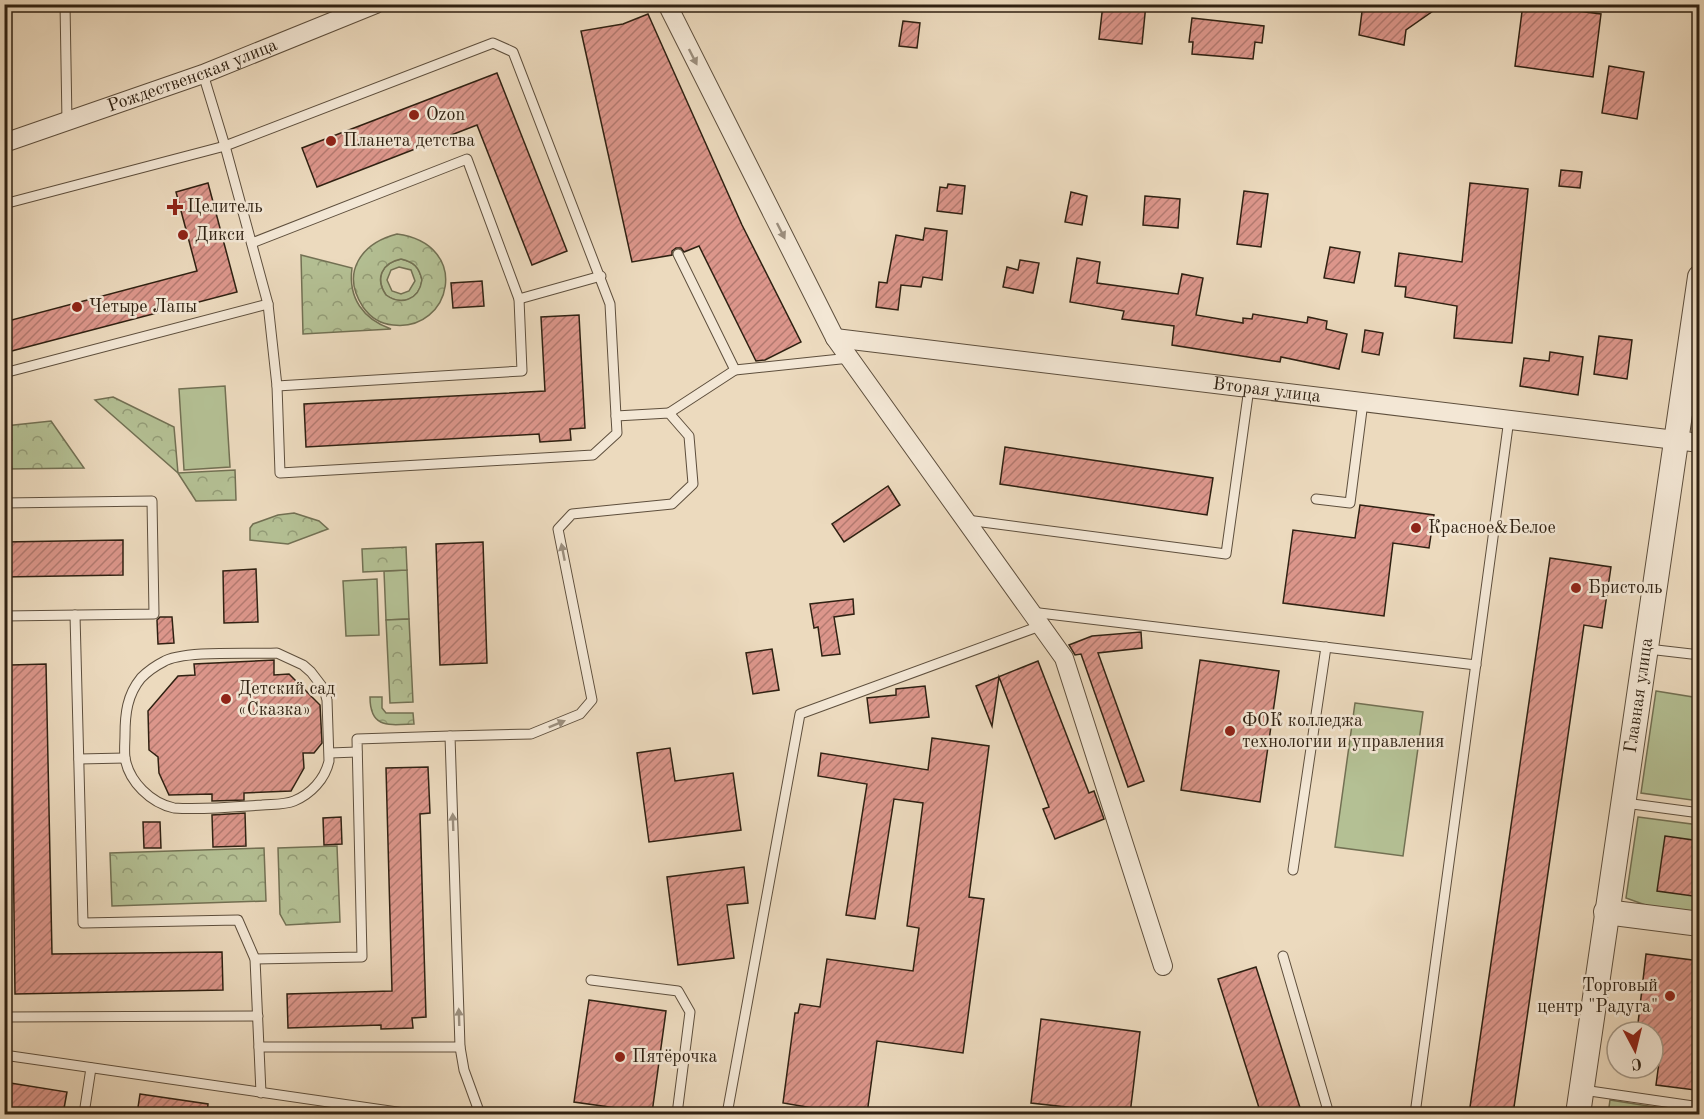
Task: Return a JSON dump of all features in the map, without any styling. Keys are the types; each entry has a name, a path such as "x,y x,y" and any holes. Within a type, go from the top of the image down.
{"street":[{"name":"Рождественская улица","path":"4,143 203,74 376,4"},
{"path":"667,4 835,338 1064,658 1163,966"},
{"name":"Главная улица","path":"1578,1114 1646,648 1688,441 1700,277"},
{"name":"Вторая улица","path":"835,338 1688,441"},
{"path":"1606,912 1700,924"}],"lane":[{"path":"65,4 68,122"},
{"path":"4,204 225,146 493,43 513,52 610,303 617,433 593,455 280,473 277,386 268,304 225,146 203,74"},
{"path":"252,243 467,159 519,299 522,371 277,386"},
{"path":"678,254 735,370"},
{"path":"519,299 601,276"},
{"path":"4,373 268,304"},
{"path":"616,416 669,413 735,370 850,358"},
{"path":"965,519 1226,554 1249,388"},
{"path":"1316,499 1350,503 1363,402"},
{"path":"255,959 362,957 357,739 531,734 580,714 592,700 558,529 572,514 672,504 693,484 689,436 669,413"},
{"path":"1415,1114 1509,419"},
{"path":"4,503 152,501 154,614 4,616"},
{"path":"75,615 83,923 238,920 255,959 261,1093"},
{"path":"727,1114 800,714 1036,619 1326,647 1476,665"},
{"path":"1293,870 1326,647"},
{"path":"1646,648 1700,655"},
{"path":"277,653 303,665 324,689 327,700 330,753 327,771 310,791 295,801 184,808 165,806 148,795 135,780 125,758 125,713 128,700 141,678 165,660 183,655 277,653"},
{"path":"450,736 460,1047 464,1070 480,1114"},
{"path":"330,753 357,752"},
{"path":"79,759 125,758"},
{"path":"1623,802 1700,813"},
{"path":"1283,956 1329,1114"},
{"path":"591,980 678,991 690,1012 677,1114"},
{"path":"4,1017 258,1016"},
{"path":"259,1047 460,1047"},
{"path":"4,1055 411,1114"},
{"path":"84,1114 91,1068"},
{"path":"1582,1089 1700,1107"}],"green space":[{"path":"397,234 421,241 436,253 444,269 445,286 440,302 429,315 413,324 393,325 380,322 366,311 356,294 354,271 358,261 374,244","holes":["406,260 415,266 422,280 413,296 398,300 386,295 381,283 382,272 394,261"]},
{"path":"301,255 352,268 352,289 360,306 365,313 381,325 391,329 303,334"},
{"path":"401,259 409,262 417,268 421,275 420,287 408,299 392,298 386,295 383,289 382,272 394,261","holes":["399,267 411,270 415,281 409,291 401,294 392,291 387,280 391,270"]},
{"path":"225,386 230,467 184,470 179,389"},
{"path":"113,397 174,427 178,473 95,400"},
{"path":"51,421 84,468 5,469 5,426"},
{"path":"235,470 236,500 196,501 178,473"},
{"path":"294,513 319,521 328,529 288,544 250,540 250,528 253,524 278,515"},
{"path":"406,547 407,570 363,572 362,549"},
{"path":"407,570 409,619 386,620 384,571"},
{"path":"377,579 379,635 346,636 343,581"},
{"path":"409,619 413,702 390,703 386,620"},
{"path":"1656,691 1699,698 1699,801 1641,793"},
{"path":"370,697 382,697 382,708 386,713 413,713 414,724 397,725 377,720 373,715"},
{"path":"1355,703 1423,712 1403,856 1335,847"},
{"path":"1638,817 1699,825 1699,913 1651,907 1626,898"},
{"path":"337,846 340,922 286,925 280,914 278,848"},
{"path":"264,848 266,901 112,906 110,853"},
{"path":"1610,1100 1699,1114 1608,1114"}],"building":[{"path":"1103,4 1146,4 1142,44 1099,39"},
{"path":"1363,4 1443,4 1406,30 1404,45 1359,35"},
{"path":"1523,4 1601,14 1593,77 1515,66"},
{"path":"648,14 742,225 801,342 765,360 756,361 699,246 684,252 681,248 676,248 672,251 672,255 632,262 581,31 623,24"},
{"path":"1192,18 1264,26 1262,43 1255,42 1253,59 1192,54 1193,42 1189,42"},
{"path":"903,21 920,23 917,48 899,46"},
{"path":"1609,66 1644,72 1637,119 1602,113"},
{"path":"497,73 567,251 532,265 477,125 317,187 302,148"},
{"path":"1561,170 1582,172 1580,188 1559,186"},
{"path":"208,183 237,292 4,353 4,322 197,271 176,192"},
{"path":"1470,183 1528,189 1512,343 1454,338 1457,306 1405,297 1406,287 1395,286 1399,253 1462,262"},
{"path":"948,184 965,186 962,214 937,211 940,187 947,188"},
{"path":"1244,191 1268,194 1261,247 1237,244"},
{"path":"1071,192 1087,196 1082,225 1065,222"},
{"path":"1145,196 1180,199 1178,228 1143,225"},
{"path":"925,228 947,231 942,280 923,277 921,287 901,285 898,310 876,307 879,282 887,283 896,235 923,240"},
{"path":"1330,247 1360,252 1354,283 1324,278"},
{"path":"1077,258 1100,262 1097,283 1178,294 1182,274 1203,278 1196,315 1243,323 1243,318 1252,319 1253,314 1307,323 1308,317 1327,321 1326,329 1347,334 1339,369 1281,357 1280,362 1172,345 1174,326 1122,319 1124,311 1070,302"},
{"path":"1020,260 1039,263 1033,293 1003,287 1007,267 1018,270"},
{"path":"482,281 484,306 453,308 451,283"},
{"path":"579,315 585,428 570,429 571,440 540,442 539,434 306,447 304,404 545,391 541,317"},
{"path":"1365,330 1383,333 1379,355 1362,352"},
{"path":"1599,336 1632,340 1627,379 1594,374"},
{"path":"1550,352 1583,357 1578,395 1520,386 1524,358 1549,361"},
{"path":"1005,447 1213,478 1207,515 1000,484"},
{"path":"888,486 900,505 844,542 832,524"},
{"path":"1360,505 1434,515 1429,548 1393,543 1384,616 1283,603 1293,530 1355,538"},
{"path":"123,540 123,575 4,577 4,542"},
{"path":"483,542 487,663 440,665 436,544"},
{"path":"1550,558 1611,567 1602,628 1584,625 1513,1114 1469,1114"},
{"path":"256,569 258,622 224,623 223,571"},
{"path":"853,599 854,614 834,617 840,654 822,656 818,627 814,628 810,604"},
{"path":"160,617 172,617 174,643 158,644 157,620"},
{"path":"1141,632 1142,648 1098,653 1144,781 1128,787 1081,654 1075,655 1069,645 1092,636"},
{"path":"772,649 779,690 753,694 746,653"},
{"path":"274,660 274,675 289,674 320,705 322,743 314,753 303,753 304,768 291,791 244,793 244,800 212,801 212,794 169,795 159,773 158,757 149,750 148,711 178,676 195,675 194,664"},
{"name":"ФОК колледжа технологии и управления","path":"1200,660 1279,671 1260,802 1181,790"},
{"path":"1038,661 1089,793 1094,791 1104,819 1055,839 1043,809 1049,807 999,677 992,726 976,686"},
{"path":"46,664 52,954 222,952 223,990 15,994 11,665"},
{"path":"925,686 929,717 870,723 867,698 896,695 896,689"},
{"path":"932,738 989,746 969,897 984,899 963,1053 877,1041 867,1114 812,1114 812,1108 783,1103 795,1013 798,1013 800,1004 820,1007 827,959 913,971 919,928 907,926 923,803 894,799 875,919 846,915 867,784 818,776 821,753 928,770"},
{"path":"670,748 675,781 733,773 741,830 649,842 637,753"},
{"path":"428,767 430,813 420,814 426,1017 412,1018 413,1028 381,1029 381,1025 288,1028 287,994 392,991 386,768"},
{"path":"245,813 246,846 213,847 212,815"},
{"path":"341,817 342,844 324,845 323,818"},
{"path":"143,822 160,822 161,848 144,848"},
{"path":"1665,836 1700,841 1700,897 1657,891"},
{"path":"744,867 748,903 727,905 734,958 678,965 667,877"},
{"name":"Торговый центр \"Радуга\"","path":"1646,954 1700,961 1700,1051 1695,1090 1656,1085 1657,1080 1665,1080 1665,1020 1638,1020"},
{"path":"1256,967 1302,1114 1261,1114 1218,979"},
{"name":"Пятёрочка","path":"589,1000 666,1011 652,1113 574,1102"},
{"path":"1041,1019 1140,1032 1130,1114 1084,1114 1084,1109 1031,1103"},
{"path":"4,1082 67,1092 63,1114 4,1114"},
{"path":"140,1094 208,1104 207,1114 137,1114"}],"place":[{"name":"Ozon","path":"414,115"},
{"name":"Планета детства","path":"331,141"},
{"name":"Целитель","path":"175,207"},
{"name":"Дикси","path":"183,235"},
{"name":"Четыре Лапы","path":"77,307"},
{"name":"Красное&Белое","path":"1416,528"},
{"name":"Бристоль","path":"1576,588"},
{"name":"Детский сад «Сказка»","path":"226,699"},
{"name":"ФОК колледжа технологии и управления","path":"1230,731"},
{"name":"Торговый центр \"Радуга\"","path":"1670,996"},
{"name":"Пятёрочка","path":"620,1057"}]}
